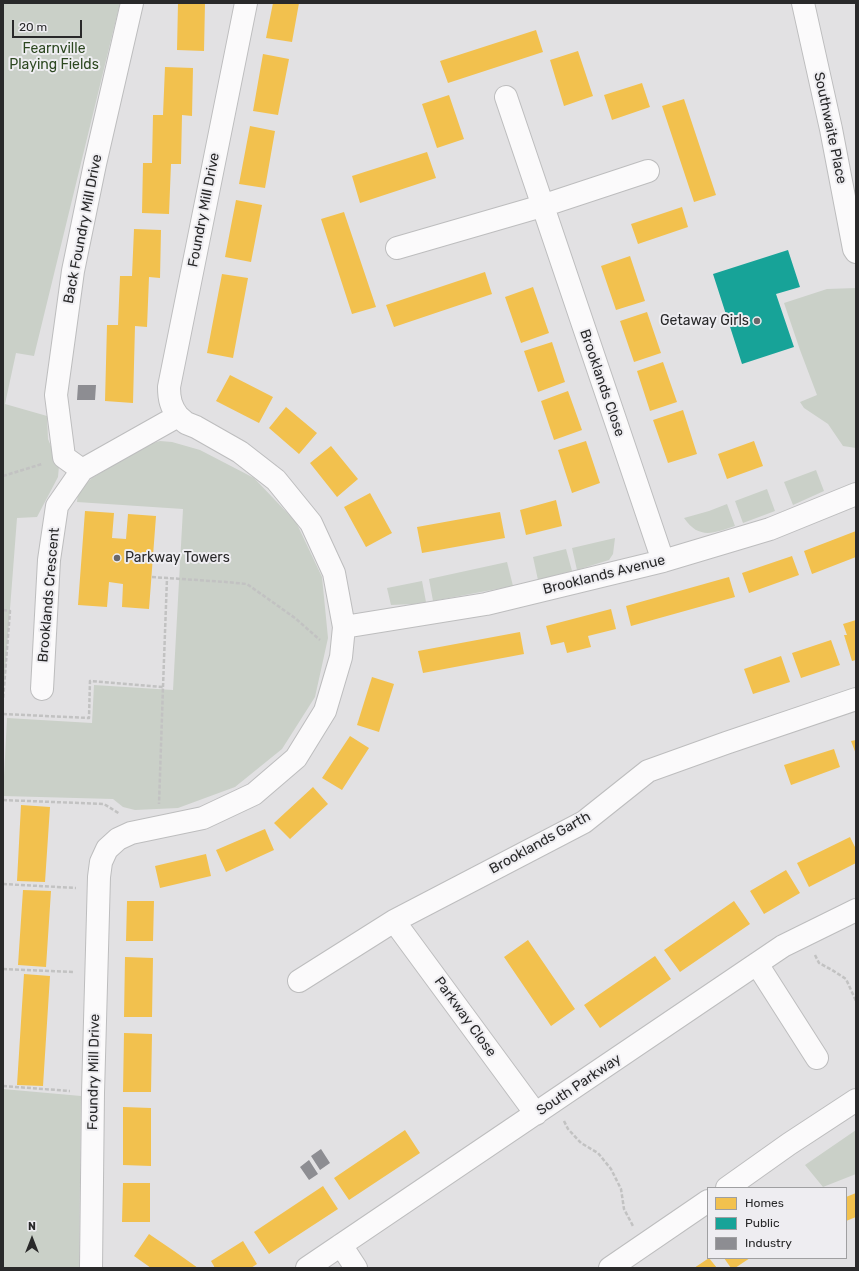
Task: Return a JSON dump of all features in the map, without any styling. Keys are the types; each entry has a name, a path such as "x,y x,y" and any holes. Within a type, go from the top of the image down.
{"street":[{"name":"Back Foundry Mill Drive","path":"64,457 56,395 73,271 95,164 132,3"},
{"name":"Foundry Mill Drive","path":"178,416 172,408 169,398 169,387 246,3"},
{"name":"Southwaite Place","path":"803,3 831,129 854,249 856,252"},
{"name":"Brooklands Close","path":"506,96 663,561"},
{"path":"397,248 542,206 648,171"},
{"path":"99,883 100,862 107,849 118,839 131,833 204,818 254,794 296,758 325,710 341,657 344,627 334,573 311,523 276,480 240,452 196,427 186,423 178,416"},
{"name":"Brooklands Crescent","path":"42,689 49,560 57,506 82,470 178,416"},
{"path":"64,457 82,470"},
{"name":"Brooklands Avenue","path":"344,627 486,604 663,561 770,529 856,494"},
{"name":"Brooklands Garth","path":"299,981 394,920 584,822 648,771 726,743 856,700"},
{"name":"Foundry Mill Drive","path":"92,1268 93,1093 99,883"},
{"name":"South Parkway","path":"307,1268 783,946 856,910"},
{"name":"Parkway Close","path":"394,920 536,1114"},
{"path":"757,964 817,1058"},
{"path":"728,1187 789,1144 856,1100"},
{"path":"610,1268 707,1202"},
{"path":"341,1245 356,1268"}],"path":[{"path":"3,476 64,457"},
{"path":"152,577 247,584 295,618 341,657"},
{"path":"3,800 104,804 152,829 163,687 167,578"},
{"path":"3,610 10,611 3,700"},
{"path":"3,714 89,718 90,681 163,687"},
{"path":"3,884 99,883"},
{"path":"805,935 819,963 846,979 856,1001"},
{"path":"3,970 97,973"},
{"path":"3,1086 93,1093"},
{"path":"556,1101 568,1129 581,1143 598,1153 611,1169 621,1189 624,1208 643,1246"}],"green space":[{"name":"Fearnville Playing Fields","path":"3,3 120,3 34,356 16,353 5,404 47,416 48,439 59,466 58,477 37,517 17,518 3,700"},
{"path":"856,288 856,448 843,446 828,424 804,408 800,402 817,395 784,303 827,289"},
{"path":"160,441 172,442 200,450 254,478 296,522 322,577 328,638 315,697 282,749 235,787 178,808 135,810 123,807 113,799 3,796 7,718 92,723 94,685 173,690 183,509 77,502 78,491 92,478 149,444"},
{"path":"816,470 824,491 793,505 784,482"},
{"path":"767,489 775,511 743,523 735,501"},
{"path":"727,504 735,526 727,529 707,533 701,532 695,530 684,518 709,511"},
{"path":"615,538 613,554 609,560 577,570 572,548"},
{"path":"566,549 572,571 538,580 533,557"},
{"path":"507,562 513,586 433,601 429,579"},
{"path":"422,581 426,602 391,605 387,588"},
{"path":"3,1089 81,1096 79,1268 3,1268"},
{"path":"856,1130 856,1174 823,1187 805,1165"}],"building: Homes":[{"path":"178,3 205,3 204,51 177,50"},
{"path":"273,3 299,3 292,42 266,38"},
{"path":"536,30 543,52 448,83 440,61"},
{"path":"578,51 593,96 564,106 550,60"},
{"path":"263,54 289,59 278,115 253,111"},
{"path":"165,67 193,68 192,116 182,115 181,164 171,164 169,214 142,213 143,163 152,163 153,115 163,115"},
{"path":"642,83 650,107 612,120 604,95"},
{"path":"449,95 464,139 437,148 422,104"},
{"path":"684,99 716,195 694,202 662,106"},
{"path":"250,126 275,131 265,188 239,184"},
{"path":"427,152 436,178 360,203 352,176"},
{"path":"236,200 262,205 251,262 225,257"},
{"path":"682,207 688,227 638,244 631,224"},
{"path":"344,212 376,307 352,314 321,219"},
{"path":"134,229 161,230 160,278 149,277 147,327 135,326 133,403 105,401 107,325 118,325 120,276 132,276"},
{"path":"630,256 645,301 616,310 601,266"},
{"path":"485,272 492,294 394,327 386,305"},
{"path":"222,274 248,278 233,358 207,353"},
{"path":"533,287 549,333 521,343 505,297"},
{"path":"647,312 661,353 634,362 620,321"},
{"path":"552,342 565,382 538,392 524,351"},
{"path":"663,362 677,402 650,411 637,371"},
{"path":"230,375 273,397 259,423 216,401"},
{"path":"568,391 582,430 554,440 541,401"},
{"path":"286,407 317,433 299,454 269,428"},
{"path":"683,410 697,454 668,463 653,420"},
{"path":"586,441 600,483 572,493 558,450"},
{"path":"754,441 763,466 727,479 718,454"},
{"path":"331,446 358,479 337,497 310,463"},
{"path":"370,493 392,533 366,547 344,507"},
{"path":"556,500 562,526 526,535 520,510"},
{"name":"Parkway Towers","path":"85,511 114,513 112,538 126,539 128,514 156,516 149,609 122,607 123,584 109,582 107,607 78,605"},
{"path":"500,512 505,538 422,553 417,527"},
{"path":"856,531 856,557 812,574 804,551"},
{"path":"792,556 799,575 749,593 742,573"},
{"path":"729,577 735,597 631,626 626,606"},
{"path":"611,609 616,629 588,636 591,647 567,653 564,642 551,645 546,626"},
{"path":"856,620 856,660 852,661 844,635 847,635 843,624"},
{"path":"520,632 524,654 423,673 418,651"},
{"path":"831,640 840,665 801,678 792,653"},
{"path":"781,656 790,682 753,694 744,669"},
{"path":"372,677 394,684 379,732 357,725"},
{"path":"350,736 369,748 342,790 322,778"},
{"path":"856,740 856,754 851,741"},
{"path":"834,749 840,767 791,785 784,765"},
{"path":"313,787 328,804 290,839 274,823"},
{"path":"21,805 50,807 45,882 17,881"},
{"path":"265,829 274,850 226,872 216,850"},
{"path":"850,837 856,849 856,863 809,887 797,863"},
{"path":"206,854 211,876 160,888 155,866"},
{"path":"786,870 800,893 764,914 750,891"},
{"path":"23,890 51,891 46,967 18,965"},
{"path":"127,901 154,901 153,941 126,941"},
{"path":"734,901 750,924 680,972 664,950"},
{"path":"528,940 575,1009 551,1026 504,957"},
{"path":"655,956 671,979 600,1028 584,1005"},
{"path":"125,957 153,958 152,1017 124,1017"},
{"path":"24,974 50,976 43,1086 17,1085"},
{"path":"124,1033 152,1034 151,1092 123,1092"},
{"path":"123,1107 151,1108 151,1166 123,1165"},
{"path":"405,1130 420,1153 349,1200 334,1178"},
{"path":"123,1183 150,1183 150,1222 122,1222"},
{"path":"323,1186 338,1209 269,1254 254,1232"},
{"path":"856,1193 856,1217 847,1221 847,1197"},
{"path":"149,1234 198,1268 151,1268 134,1256"},
{"path":"243,1241 257,1264 251,1268 215,1268 211,1261"},
{"path":"710,1259 717,1268 694,1268"},
{"path":"725,1259 748,1259 735,1268 731,1268"}],"building: Public":[{"name":"Getaway Girls","path":"788,250 800,287 776,294 794,347 742,364 713,274"}],"building: Industry":[{"path":"78,385 96,385 95,400 77,400"},
{"path":"321,1149 330,1163 320,1170 311,1156"},
{"path":"309,1160 318,1174 309,1180 300,1167"}],"place":[{"name":"Getaway Girls","path":"757,321"},
{"name":"Parkway Towers","path":"117,558"}]}
